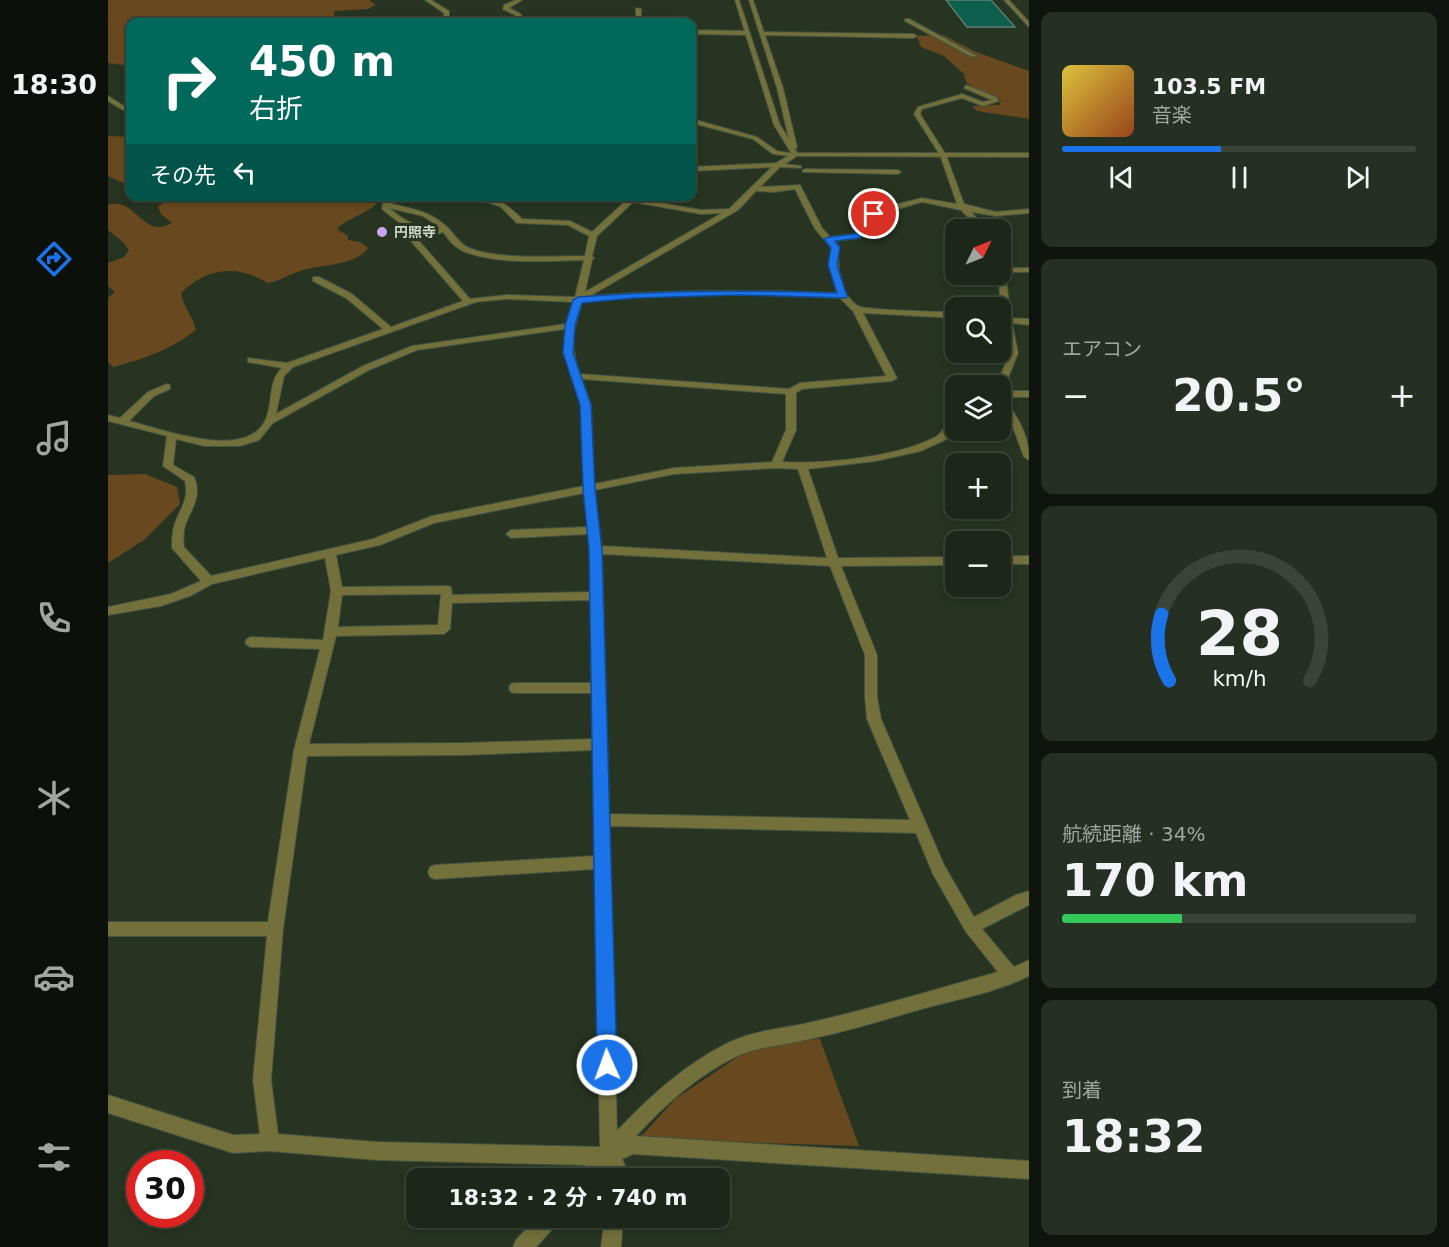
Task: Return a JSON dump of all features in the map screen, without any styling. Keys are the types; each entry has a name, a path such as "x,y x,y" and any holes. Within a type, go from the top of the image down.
{"street":[{"path":"427,0 447,12 447,18"},
{"path":"520,0 506,6 506,9 521,18"},
{"path":"736,0 777,125 808,182 797,187 774,190 756,189"},
{"path":"751,0 788,117 795,155"},
{"path":"1006,0 1029,25"},
{"path":"638,9 639,18"},
{"path":"907,20 974,56"},
{"path":"696,32 747,33"},
{"path":"762,34 914,36"},
{"path":"966,87 994,98 996,101 983,104 962,96 920,108 917,114 943,154 961,206 974,219"},
{"path":"108,98 126,109"},
{"path":"696,122 755,138 775,153 795,155 1029,155"},
{"path":"578,300 736,207 778,165 795,155"},
{"path":"696,169 778,165 802,169 898,172"},
{"path":"576,376 791,392 800,386 892,378 857,310 842,296 832,265 835,247 819,229 797,187"},
{"path":"829,239 857,236 877,212 922,200 996,213 1029,211"},
{"path":"428,235 398,220 385,207 388,201 426,213 445,229 457,245 473,253 539,258 590,258"},
{"path":"490,201 504,205 520,221 570,224 594,235"},
{"path":"616,1168 609,1156 596,550 589,488 586,405 568,353 570,326 590,258 594,235 631,201"},
{"path":"648,201 701,212 715,212 736,207"},
{"path":"445,229 414,240 468,302"},
{"path":"1011,270 1029,270"},
{"path":"316,279 349,296 388,329"},
{"path":"270,421 280,375 289,366 468,302 506,297 578,300 635,295 740,292 842,296"},
{"path":"857,310 945,314"},
{"path":"1011,321 1029,322"},
{"path":"108,418 204,443 236,444 255,438 270,421 366,368 415,348 570,326"},
{"path":"1011,343 1014,353 1011,358"},
{"path":"251,360 289,366"},
{"path":"108,430 151,394 167,387"},
{"path":"776,465 791,430 791,392"},
{"path":"1011,395 1029,394"},
{"path":"1011,416 1029,457"},
{"path":"108,611 165,601 195,590 209,581 376,542 432,520 674,471 776,465 802,466 876,458 917,449 945,434"},
{"path":"172,435 168,466 190,479 194,491 189,511 178,529 178,548 209,581"},
{"path":"802,466 834,562 871,655 871,697 874,719 938,869 971,927 1012,975"},
{"path":"511,534 594,530"},
{"path":"596,550 834,562 945,561"},
{"path":"270,1142 262,1080 275,929 301,750 329,639 337,591 330,552"},
{"path":"1011,560 1029,560"},
{"path":"251,642 329,639 444,629 447,590 337,591"},
{"path":"447,599 598,596"},
{"path":"515,688 599,688"},
{"path":"301,750 464,749 599,744"},
{"path":"602,820 921,827"},
{"path":"435,872 601,862"},
{"path":"971,927 1029,898"},
{"path":"108,929 275,929"},
{"path":"597,1168 652,1106 693,1073 731,1050 756,1041 812,1031 1012,975 1029,968"},
{"path":"108,1104 233,1144 270,1142 377,1151 609,1156 632,1144 1029,1170"},
{"path":"523,1247 540,1228"},
{"path":"611,1247 613,1228"}],"shaded area":[{"path":"108,0 369,0 376,5 368,9 334,11 334,16 337,18 126,18 126,65 108,63"},
{"path":"943,35 976,52 1029,71 1029,119 977,111 972,106 999,105 1001,100 974,89 966,82 964,74 944,56 921,47 917,36"},
{"path":"108,136 126,137 126,184 108,176"},
{"path":"166,201 378,201 372,208 337,229 348,236 348,240 360,242 368,248 363,254 348,261 303,270 268,283 234,271 223,271 201,278 181,293 196,330 156,353 113,367 108,362 108,298 115,292 108,286 108,263 124,257 129,250 108,230 108,205 126,206 153,226 162,227 172,223 161,214 158,207"},
{"path":"145,474 177,487 180,504 144,540 108,563 108,475"},
{"path":"820,1039 859,1146 639,1139 675,1099 757,1044"}],"building":[{"path":"946,0 991,0 1015,27 967,27"}],"place":[{"name":"円照寺","path":"382,232"}],"route":[{"path":"607,1065 596,550 589,488 586,405 568,353 570,326 578,300 635,295 740,292 842,296 832,265 835,247 829,239 859,235 874,214"}]}
